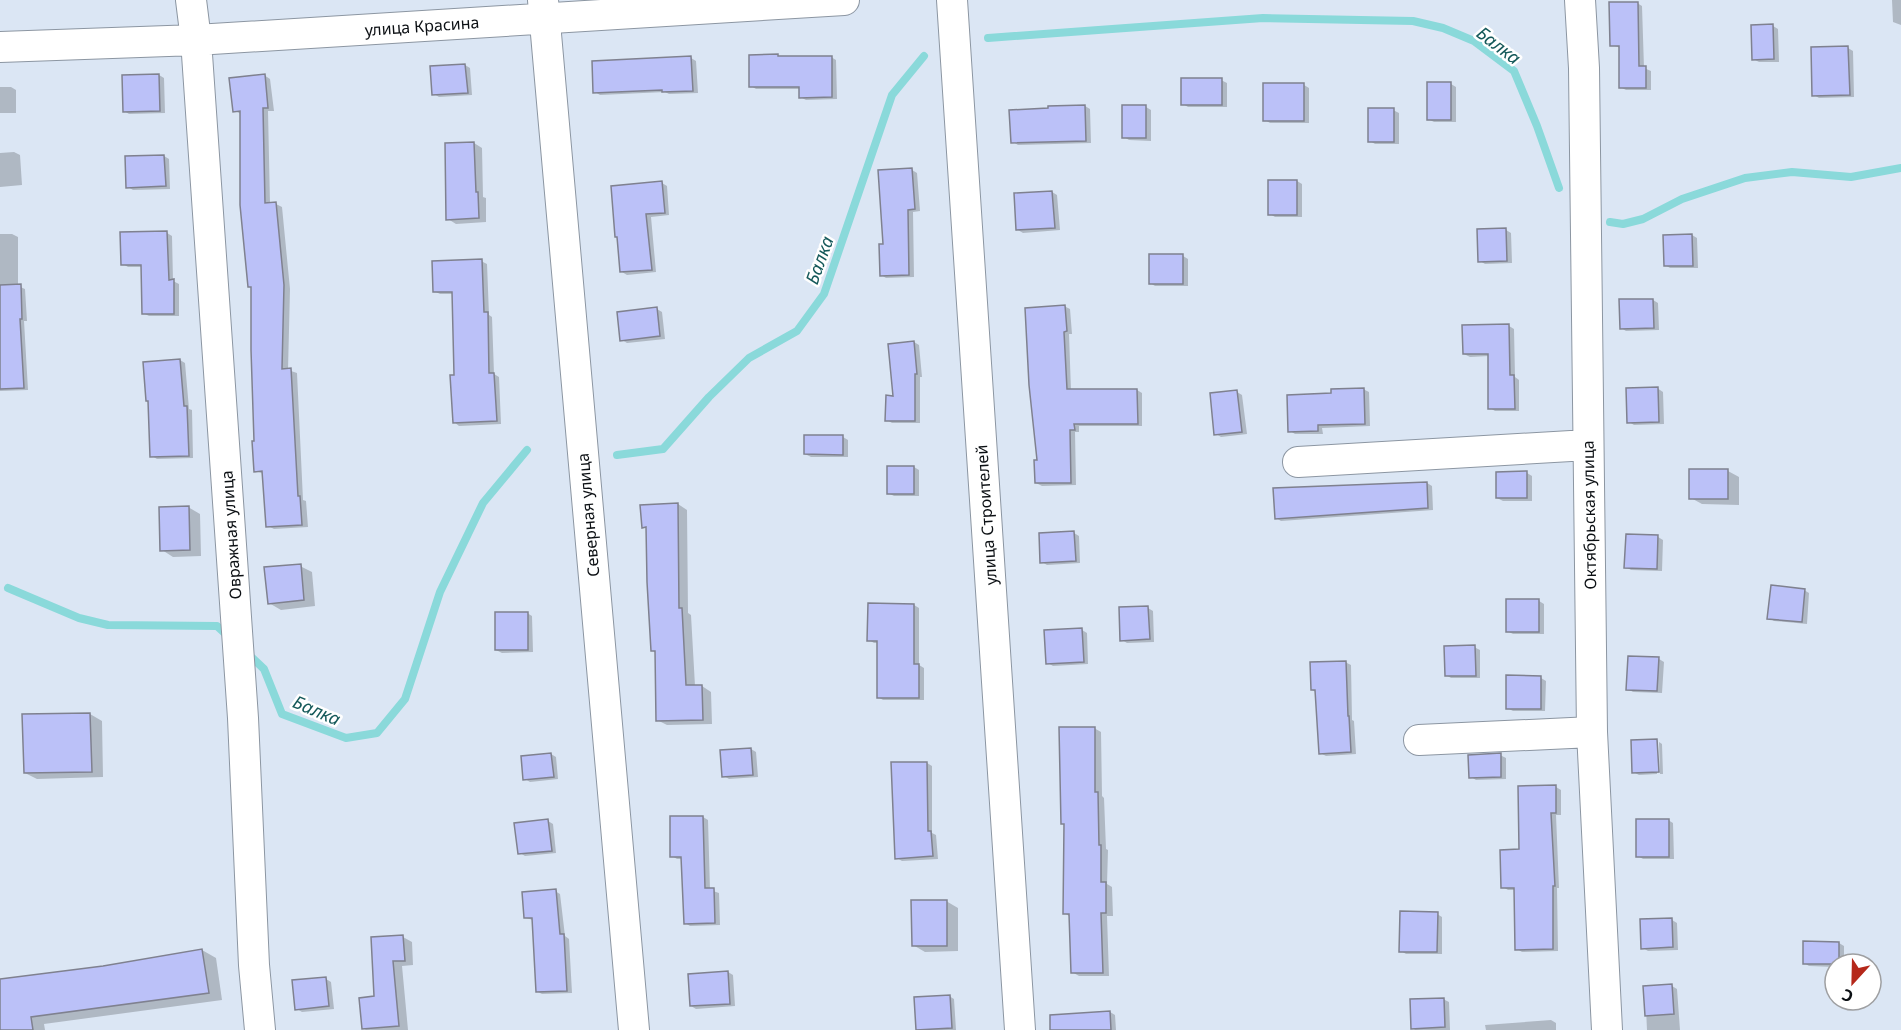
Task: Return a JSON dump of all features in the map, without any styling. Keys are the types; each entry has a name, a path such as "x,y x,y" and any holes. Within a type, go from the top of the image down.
{"street":[{"name":"Овражная улица","path":"191,0 196,40 243,706 254,964 260,1030"},
{"name":"улица Красина","path":"0,47 196,40 543,9 844,0"},
{"name":"улица Строителей","path":"952,0 1020,1030"},
{"name":"Октябрьская улица","path":"1580,0 1584,68 1592,732 1607,1030"},
{"name":"Северная улица","path":"543,9 634,1030"},
{"path":"1298,462 1588,445"},
{"path":"1419,740 1592,732"}],"building":[{"path":"1609,2 1638,2 1639,66 1646,66 1646,88 1619,88 1619,46 1610,46"},
{"path":"1773,24 1774,59 1752,60 1751,25"},
{"path":"1848,46 1850,95 1812,96 1811,47"},
{"path":"778,54 778,56 832,56 832,97 799,98 799,87 749,87 749,55"},
{"path":"691,56 693,91 593,93 592,61"},
{"path":"465,64 468,93 432,95 430,66"},
{"path":"159,74 160,111 123,112 122,75"},
{"path":"265,74 268,108 263,108 265,203 276,202 284,285 282,369 291,368 298,496 300,496 302,525 266,527 262,471 254,472 252,441 254,441 251,287 248,287 240,205 240,111 233,112 229,78"},
{"path":"1181,78 1222,78 1222,105 1181,105"},
{"path":"1427,82 1451,82 1451,120 1427,120"},
{"path":"1263,83 1304,83 1304,121 1263,121"},
{"path":"1085,105 1086,141 1011,143 1009,110"},
{"path":"1122,105 1146,105 1146,138 1122,138"},
{"path":"1368,108 1394,108 1394,142 1368,142"},
{"path":"474,142 479,218 446,220 445,143"},
{"path":"164,155 166,186 126,188 125,156"},
{"path":"912,168 915,209 908,210 909,275 880,276 879,244 883,244 878,170"},
{"path":"1268,180 1297,180 1297,215 1268,215"},
{"path":"662,181 665,213 646,214 652,270 620,272 611,186"},
{"path":"1052,191 1055,228 1016,230 1014,193"},
{"path":"1506,228 1507,261 1478,262 1477,229"},
{"path":"167,231 169,280 174,279 174,314 142,314 141,265 121,265 120,232"},
{"path":"1692,234 1693,266 1664,266 1663,235"},
{"path":"1149,254 1183,254 1183,284 1149,284"},
{"path":"482,259 484,312 488,312 489,373 494,373 497,421 453,423 450,375 454,375 452,292 433,292 432,261"},
{"path":"21,284 22,319 20,319 24,388 0,389 0,285"},
{"path":"1619,299 1653,299 1654,328 1620,329"},
{"path":"1065,305 1067,389 1137,389 1138,424 1074,424 1075,430 1070,430 1071,483 1035,483 1034,460 1037,460 1029,385 1025,308"},
{"path":"657,307 660,336 620,341 617,312"},
{"path":"1509,324 1510,375 1514,375 1515,409 1488,409 1488,354 1463,354 1462,325"},
{"path":"914,341 917,374 915,374 915,421 885,421 886,395 893,396 888,344"},
{"path":"180,359 184,406 187,406 189,456 150,457 148,401 146,401 143,362"},
{"path":"1658,387 1659,422 1627,423 1626,388"},
{"path":"1364,388 1365,424 1318,425 1318,431 1288,432 1287,395 1331,393 1331,389"},
{"path":"1237,390 1242,432 1214,435 1210,393"},
{"path":"804,435 843,435 843,455 804,454"},
{"path":"887,466 914,466 914,494 887,494"},
{"path":"1689,469 1728,469 1728,499 1689,499"},
{"path":"1527,471 1527,498 1496,498 1496,472"},
{"path":"1427,482 1428,508 1275,519 1273,488"},
{"path":"678,503 679,608 682,608 686,685 702,685 703,720 656,721 655,651 651,651 646,527 642,528 640,505"},
{"path":"189,506 190,550 160,551 159,507"},
{"path":"1074,531 1076,561 1040,563 1039,533"},
{"path":"1626,534 1658,535 1657,569 1624,568"},
{"path":"301,564 304,600 268,604 264,567"},
{"path":"1771,585 1805,589 1802,622 1767,619"},
{"path":"1506,599 1539,599 1539,632 1506,632"},
{"path":"868,603 914,604 914,664 919,664 919,698 877,698 877,641 867,641"},
{"path":"1148,606 1150,639 1120,641 1119,607"},
{"path":"495,612 528,612 528,650 495,650"},
{"path":"1082,628 1084,662 1046,664 1044,630"},
{"path":"1475,645 1476,676 1445,676 1444,646"},
{"path":"1628,656 1659,657 1657,691 1626,690"},
{"path":"1346,661 1351,752 1319,754 1315,690 1311,690 1310,662"},
{"path":"1506,675 1541,676 1541,709 1506,709"},
{"path":"90,713 92,772 24,773 22,714"},
{"path":"1059,727 1095,727 1095,792 1098,792 1101,882 1106,882 1106,913 1101,913 1103,973 1071,973 1069,914 1063,914 1064,824 1061,824"},
{"path":"1657,739 1659,772 1632,773 1631,740"},
{"path":"751,748 753,775 722,777 720,750"},
{"path":"551,753 554,777 523,780 521,756"},
{"path":"1501,753 1501,777 1469,778 1468,755"},
{"path":"891,762 927,762 928,831 931,831 933,856 895,859"},
{"path":"1556,785 1556,813 1551,813 1555,886 1553,886 1553,949 1515,950 1514,888 1501,888 1500,850 1519,849 1518,786"},
{"path":"670,816 703,816 705,888 714,888 715,923 684,924 681,857 670,857"},
{"path":"548,819 552,851 518,854 514,823"},
{"path":"1636,819 1669,819 1669,857 1636,857"},
{"path":"556,889 560,934 564,934 567,991 536,992 532,918 524,918 522,892"},
{"path":"911,900 947,900 947,946 912,946"},
{"path":"1400,911 1438,912 1437,952 1399,952"},
{"path":"1672,918 1673,947 1641,949 1640,919"},
{"path":"403,935 405,961 393,961 399,1026 362,1029 359,998 374,996 371,937"},
{"path":"1803,941 1839,942 1839,952 1823,952 1823,964 1803,964"},
{"path":"202,949 209,993 31,1017 33,1030 0,1030 0,979 103,966"},
{"path":"728,971 730,1004 690,1006 688,974"},
{"path":"326,977 329,1006 295,1010 292,980"},
{"path":"1672,984 1674,1014 1645,1016 1643,986"},
{"path":"950,995 952,1028 916,1030 914,997"},
{"path":"1444,998 1445,1027 1411,1029 1410,999"},
{"path":"1110,1011 1111,1030 1050,1030 1050,1015"}],"waterway":[{"name":"Балка","path":"988,38 1263,18 1413,21 1443,28 1474,41 1514,71 1559,188"},
{"name":"Балка","path":"617,455 663,449 709,397 749,358 797,331 824,294 892,95 924,56"},
{"path":"1610,222 1623,224 1643,219 1682,199 1745,178 1792,172 1851,177 1901,168"},
{"name":"Балка","path":"247,653 264,669 282,714 346,738 377,733 405,699 440,592 483,503 527,450"},
{"name":"Балка","path":"8,588 79,618 108,625 217,626 229,637"}]}
